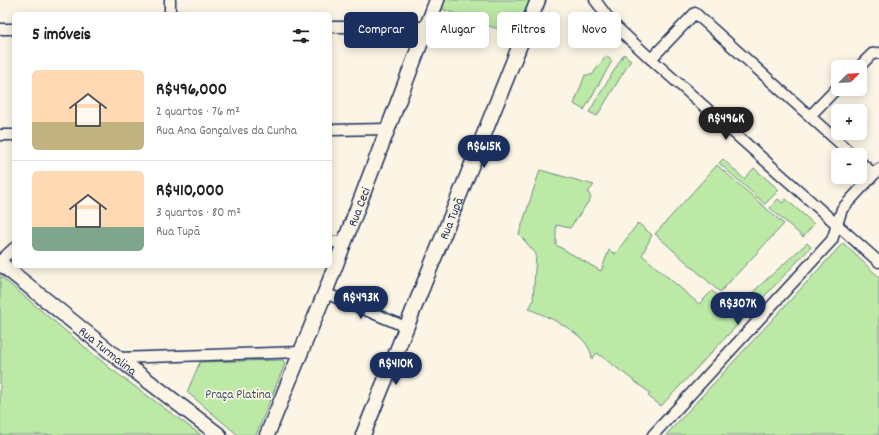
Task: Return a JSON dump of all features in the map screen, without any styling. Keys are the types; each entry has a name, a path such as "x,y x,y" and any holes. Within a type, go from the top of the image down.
{"main road":[{"name":"Rua Ceci","path":"432,12 437,0"},
{"name":"Rua Tupã","path":"363,435 538,0"},
{"name":"Rua Ceci","path":"332,263 337,242 388,129 426,27"},
{"name":"Rua Turmalina","path":"0,262 118,358 219,435"},
{"name":"Rua Ceci","path":"268,435 325,293 331,268"}],"street":[{"path":"170,0 170,12"},
{"path":"595,0 612,23 651,59 879,262"},
{"path":"651,59 695,13 845,148"},
{"path":"332,27 426,27"},
{"path":"0,29 12,29"},
{"path":"866,60 872,54 879,53"},
{"path":"810,116 831,94"},
{"path":"332,130 388,129"},
{"path":"0,135 12,135"},
{"path":"653,435 832,240 842,209 876,171 867,166"},
{"path":"0,262 12,250"},
{"path":"325,293 406,327"},
{"path":"118,358 301,352"}],"green space":[{"path":"445,0 533,0 529,12 497,12 497,29 489,26 489,12 450,12 442,9"},
{"path":"624,54 631,60 597,116 589,112"},
{"path":"606,56 612,61 584,110 574,104 585,75 592,75"},
{"path":"723,159 744,179 754,168 779,190 765,204 719,163"},
{"path":"717,165 784,224 720,292 655,234"},
{"path":"540,170 594,185 588,192 591,198 570,228 556,225 556,245 601,271 609,250 615,254 638,223 652,235 642,255 699,304 712,291 735,308 807,243 811,247 661,406 648,396 650,393 597,353 592,359 590,350 577,334 557,322 529,309 533,301 536,254 519,234"},
{"path":"778,199 783,203 786,199 814,224 803,237 770,208"},
{"path":"843,243 879,277 879,435 666,435"},
{"path":"0,276 111,369 201,435 0,435"},
{"name":"Praça Platina","path":"283,360 285,364 256,435 238,435 187,392 200,362"}]}
